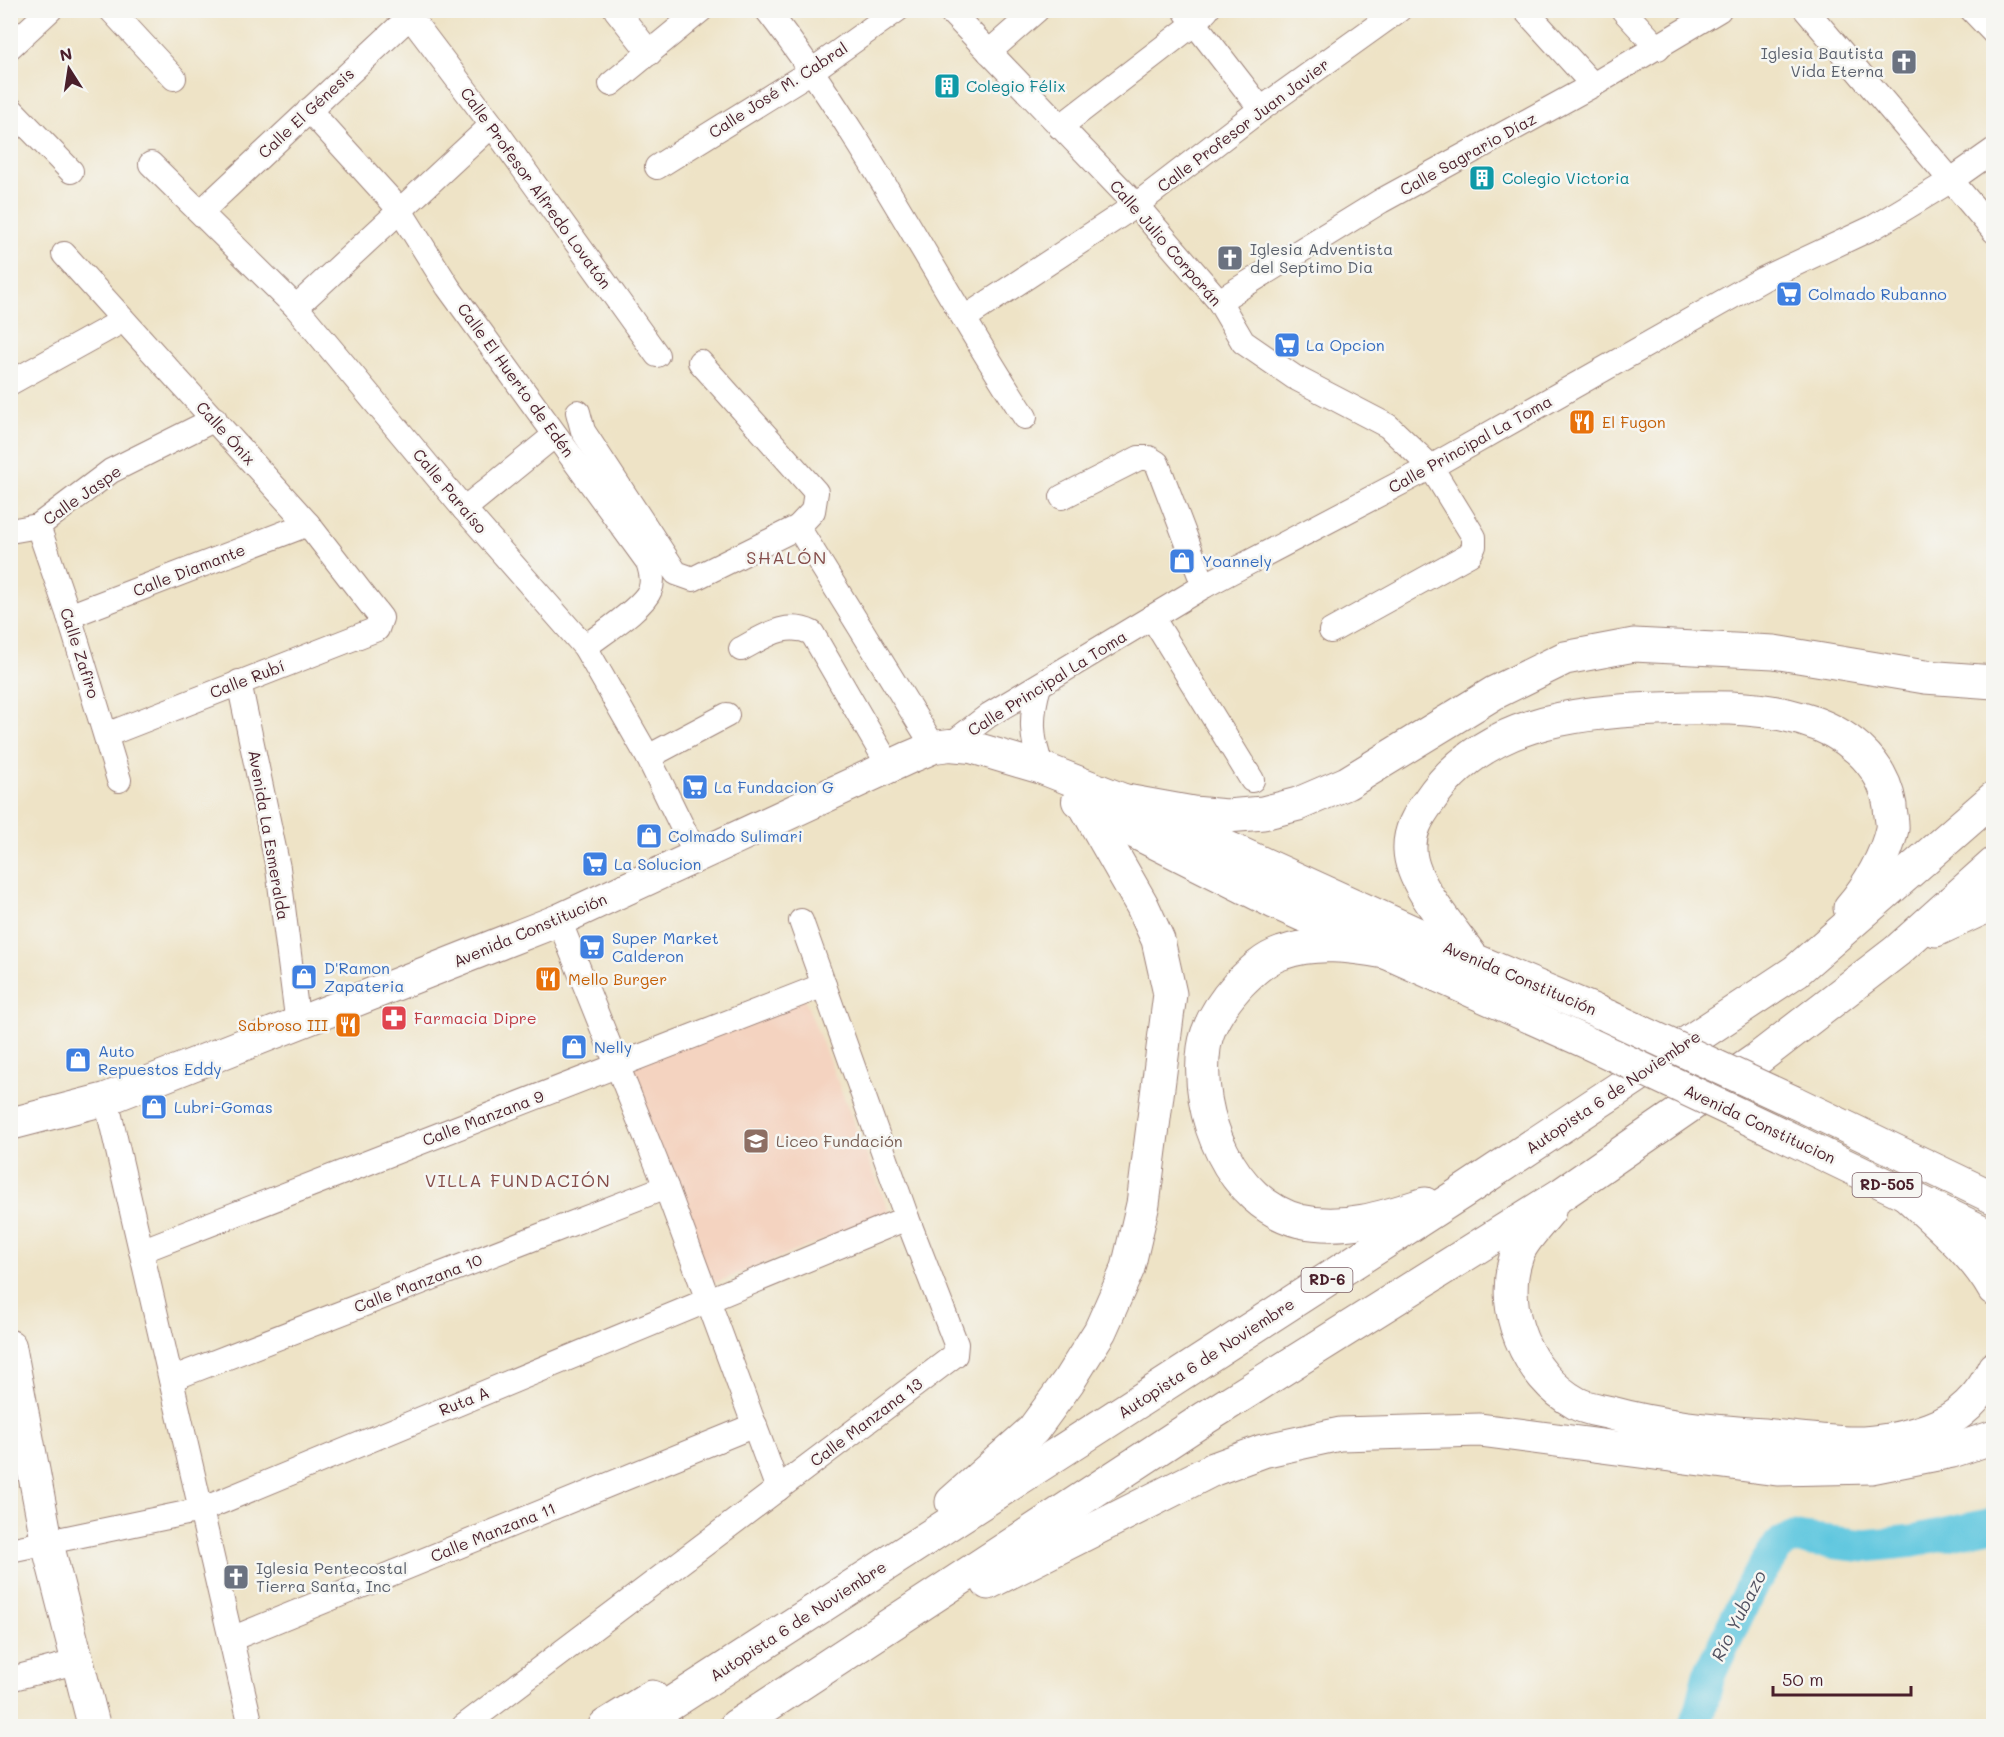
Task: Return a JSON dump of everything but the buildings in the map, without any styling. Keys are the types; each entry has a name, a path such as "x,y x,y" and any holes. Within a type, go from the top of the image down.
{"highway":[{"path":"1126,801 1193,813 1227,816 1263,813 1298,804 1347,783 1494,693 1565,658 1634,645 1774,652 1925,676 1994,682"},
{"path":"1473,959 1421,885 1413,867 1411,834 1417,818 1441,782 1463,762 1495,743 1523,728 1557,718 1620,710 1711,706 1802,718 1830,730 1857,745 1876,768 1888,797 1892,827 1882,857 1862,894 1796,971"},
{"name":"Autopista 6 de Noviembre","path":"636,1726 1461,1193 1796,971 1994,798"},
{"path":"605,1726 874,1557 958,1498 1033,1430 1068,1382 1100,1331 1128,1268 1143,1204 1170,994 1158,940 1142,905 1086,807"},
{"path":"736,1726 852,1652 1204,1418 1562,1194 1756,1060 1897,951 1994,864"},
{"path":"1897,951 1945,925 1994,903"},
{"path":"1385,952 1347,945 1310,947 1281,953 1254,968 1214,1018 1204,1046 1203,1072 1217,1141 1227,1163 1246,1186 1270,1208 1299,1221 1331,1226 1358,1222 1461,1193"},
{"path":"1562,1194 1518,1252 1510,1277 1511,1310 1520,1339 1535,1364 1553,1385 1577,1404 1637,1420 1701,1430 1851,1443 1893,1438 1931,1429 1975,1400 1994,1368"},
{"path":"1907,1195 1963,1248 1985,1273 1994,1289"},
{"path":"852,1652 1214,1469 1263,1451 1340,1434 1480,1430 1777,1469 1871,1467 1952,1451 1994,1437"}],"main road":[{"name":"Avenida Constitución","path":"10,1124 106,1099 298,1025 559,920 889,766 942,746 971,747 1042,768 1126,801 1473,959 1610,1017 1994,1198"},
{"name":"Avenida Constitución","path":"1042,768 1061,789 1086,807 1275,903 1590,1044"},
{"name":"Avenida Constitucion","path":"1590,1044 1994,1237"},
{"path":"10,1346 18,1432 80,1661 94,1726"}],"street":[{"path":"15,34 51,10"},
{"path":"111,10 174,78"},
{"path":"616,10 650,52"},
{"path":"611,84 701,10"},
{"path":"767,10 813,70 900,207 1025,417"},
{"name":"Calle José M. Cabral","path":"657,167 813,70 897,10"},
{"name":"Calle Julio Corporán","path":"949,10 1136,205 1219,301 1243,342 1294,377 1388,426 1431,467 1474,537 1474,546 1470,554 1330,631"},
{"path":"989,52 1037,10"},
{"name":"Calle Profesor Juan Javier","path":"966,317 1136,205 1261,109 1399,10"},
{"path":"1525,10 1593,85"},
{"path":"1623,10 1658,48"},
{"name":"Calle Sagrario Díaz","path":"1219,301 1381,201 1593,85 1719,10"},
{"path":"1806,10 1994,231"},
{"path":"1972,10 1994,33"},
{"path":"1060,127 1195,15 1261,109"},
{"name":"Calle El Génesis","path":"202,211 404,22 414,22"},
{"name":"Calle Profesor Alfredo Lovatón","path":"414,22 492,125 657,356"},
{"path":"10,108 71,171"},
{"name":"Calle El Huerto de Edén","path":"309,110 399,209 448,287 648,562 652,574 650,591 641,602 585,647"},
{"path":"296,307 492,125"},
{"name":"Calle Principal La Toma","path":"942,746 989,715 1204,586 1431,467 1763,279 1874,227 1950,181 1994,150"},
{"name":"Calle Paraíso","path":"151,164 202,211 296,307 464,509 585,647 648,757 697,857"},
{"name":"Calle Ónix","path":"64,254 308,524 381,618"},
{"path":"10,383 123,321"},
{"path":"578,412 583,430 676,573 693,579 798,527 813,511 816,492 700,362"},
{"name":"Calle Jaspe","path":"10,531 38,526 111,471 215,419"},
{"path":"464,509 555,435"},
{"path":"1062,497 1139,458 1149,458 1157,463 1204,586"},
{"name":"Calle Diamante","path":"69,616 308,524"},
{"name":"Calle Zafiro","path":"38,526 69,616 119,780"},
{"path":"798,527 942,746"},
{"path":"1152,617 1252,780"},
{"name":"Calle Rubí","path":"106,735 377,629 381,618"},
{"path":"741,649 778,629 800,627 812,633 889,766"},
{"name":"Avenida La Esmeralda","path":"239,682 278,867 298,1025"},
{"path":"1039,686 1033,706 1032,724 1034,745 1042,768"},
{"path":"648,757 727,715"},
{"path":"559,920 666,1187 778,1489"},
{"name":"Calle Manzana 13","path":"464,1726 955,1355 956,1344 907,1218 801,921"},
{"name":"Calle Manzana 9","path":"141,1251 824,985"},
{"path":"106,1099 251,1726"},
{"name":"Calle Manzana 10","path":"171,1379 666,1187"},
{"name":"Ruta A","path":"10,1550 201,1510 907,1218"},
{"name":"Calle Manzana 11","path":"231,1640 755,1425"},
{"path":"10,1679 80,1661"}],"shaded area":[{"name":"Liceo Fundación","path":"804,997 890,1214 707,1286 622,1068"}],"waterway":[{"name":"Río Yubazo","path":"1696,1726 1709,1675 1751,1587 1777,1547 1792,1538 1866,1546 1913,1541 1994,1524"}],"place":[{"name":"Iglesia Bautista Vida Eterna","path":"1904,62"},
{"name":"Colegio Félix","path":"947,86"},
{"name":"Colegio Victoria","path":"1482,178"},
{"name":"Iglesia Adventista del Septimo Dia","path":"1230,258"},
{"name":"Colmado Rubanno","path":"1789,294"},
{"name":"La Opcion","path":"1287,345"},
{"name":"El Fugon","path":"1582,422"},
{"name":"Yoannely","path":"1182,561"},
{"name":"La Fundacion G","path":"695,787"},
{"name":"Colmado Sulimari","path":"649,836"},
{"name":"La Solucion","path":"595,864"},
{"name":"Super Market Calderon","path":"592,947"},
{"name":"D'Ramon Zapateria","path":"304,977"},
{"name":"Mello Burger","path":"548,979"},
{"name":"Farmacia Dipre","path":"394,1018"},
{"name":"Sabroso III","path":"348,1025"},
{"name":"Nelly","path":"574,1047"},
{"name":"Auto Repuestos Eddy","path":"78,1060"},
{"name":"Lubri-Gomas","path":"154,1107"},
{"name":"Liceo Fundación","path":"756,1141"},
{"name":"Iglesia Pentecostal Tierra Santa, Inc","path":"236,1577"}],"district":[{"name":"SHALÓN","path":"787,558"},
{"name":"VILLA FUNDACIÓN","path":"518,1181"}]}
